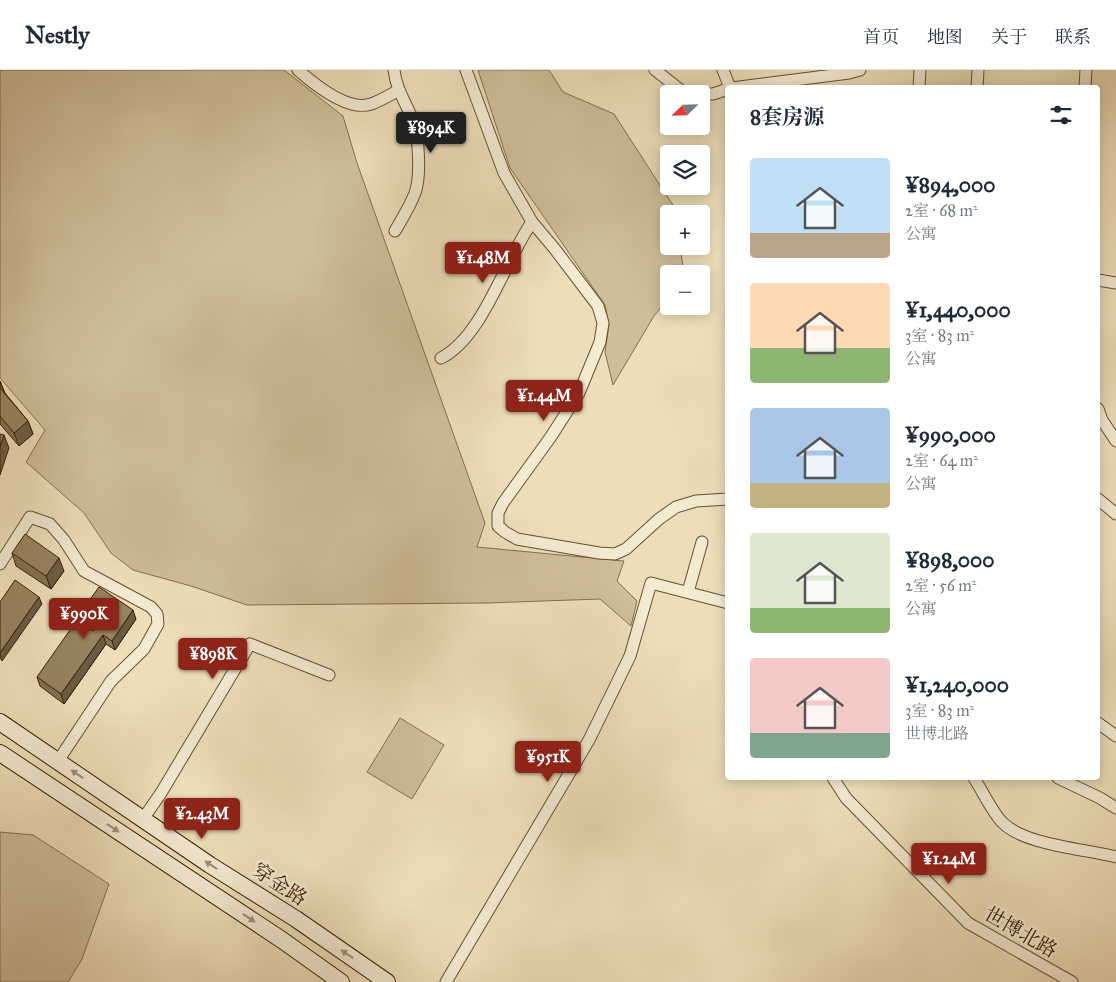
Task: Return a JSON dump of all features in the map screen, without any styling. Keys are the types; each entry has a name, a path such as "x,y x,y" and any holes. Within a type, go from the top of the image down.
{"main road":[{"name":"穿金路","path":"0,722 210,865 296,919 387,982"},
{"path":"0,752 282,940 341,982"}],"street":[{"path":"298,70 334,96 345,102 357,105 369,105 399,90"},
{"path":"394,70 396,84 415,126 418,143 418,171 415,192 395,231"},
{"path":"466,70 504,173 532,222 598,306 603,323 600,342 579,393 550,438 503,503 498,513 498,526 505,532 518,538 616,554 626,549 676,506 696,501 725,499"},
{"path":"656,70 674,85"},
{"path":"723,70 729,85"},
{"path":"777,84 860,70"},
{"path":"919,85 920,70"},
{"path":"977,85 978,70"},
{"path":"1085,85 1086,70"},
{"path":"710,94 725,90"},
{"path":"441,358 451,353 475,326 523,234 532,222"},
{"path":"1100,280 1116,283"},
{"path":"1100,414 1116,441"},
{"path":"1100,501 1116,514"},
{"path":"0,564 30,517 50,524 64,540 84,571 151,607 158,614 158,624 144,649 111,681 58,761"},
{"path":"688,592 702,542"},
{"path":"446,982 589,740 630,656 651,583 725,602"},
{"path":"143,819 161,793 250,644 329,675"},
{"path":"1100,724 1116,736"},
{"name":"世博北路","path":"834,780 846,798 968,923 1072,982"},
{"path":"975,780 1001,822 1015,833 1116,857"},
{"path":"1062,780 1116,808"}],"shaded area":[{"path":"0,70 284,70 343,116 357,163 485,523 477,547 624,561 617,581 637,601 631,626 600,599 487,603 247,605 191,586 133,570 111,553 84,513 26,462 45,430 0,378"},
{"path":"478,70 549,70 563,92 614,114 660,185 660,195 666,195 673,205 660,205 660,255 681,255 683,265 660,265 660,309 613,385 605,352 609,325 605,305 510,168"},
{"path":"400,718 444,745 412,799 367,772"},
{"path":"0,832 33,835 109,884 82,959 68,982 0,982"}],"building":[{"path":"0,388 28,421 14,433 0,416"},
{"path":"0,434 4,435 0,447"},
{"path":"25,534 59,558 46,576 12,553"},
{"path":"15,580 39,597 0,653 0,602"},
{"path":"99,587 133,610 112,641 103,635 61,694 37,677 77,620 93,631 103,617 86,605"}]}
